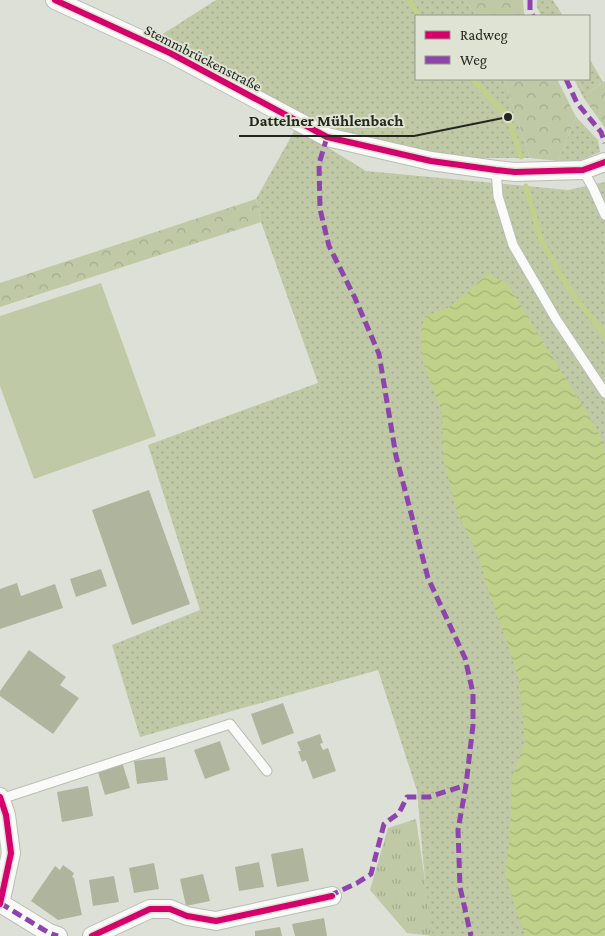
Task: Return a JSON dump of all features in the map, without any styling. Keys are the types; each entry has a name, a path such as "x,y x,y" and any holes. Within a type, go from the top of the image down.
{"street":[{"name":"Stemmbrückenstraße","path":"55,0 170,53 327,137 431,161 515,172 583,170 605,162"},
{"path":"0,798 6,814 11,853 0,903 49,933 58,936"},
{"path":"92,936 150,909 170,909 187,916 216,921 332,896"}],"lane":[{"path":"496,170 498,196 513,245 556,319 605,393"},
{"path":"583,170 605,215"},
{"path":"0,798 230,724 267,771"}],"green space":[{"path":"216,0 465,0 475,15 415,15 415,80 504,80 530,158 460,158 359,138 294,111 155,39"},
{"path":"465,0 523,0 525,15 475,15"},
{"path":"537,0 553,0 562,15 541,15 537,7"},
{"path":"590,60 603,82 583,97 574,80 590,80"},
{"path":"504,80 558,80 576,117 558,161 530,158"},
{"path":"605,81 605,128 583,97"},
{"path":"576,117 598,140 600,152 579,161 558,161"},
{"path":"296,128 366,171 568,190 605,182 605,936 430,936 417,791 378,670 140,737 112,645 200,610 148,445 318,383 261,222 256,199"},
{"path":"256,199 261,222 0,307 0,283"},
{"path":"101,283 156,436 34,479 0,386 0,316"},
{"path":"416,819 433,936 407,933 370,890 388,828"}],"water":[{"path":"487,274 507,283 598,431 605,451 605,936 525,936 505,874 510,837 512,777 525,742 519,680 488,590 479,557 457,512 443,457 442,412 423,362 421,332 425,316 446,309"}],"building":[{"path":"149,490 190,604 132,625 92,510"},
{"path":"101,569 107,586 76,597 70,579"},
{"path":"17,583 21,596 55,584 63,608 0,629 0,589"},
{"path":"29,650 66,677 60,685 79,698 53,734 0,696 0,691"},
{"path":"283,703 294,733 262,745 251,714"},
{"path":"320,734 323,743 320,744 323,750 328,748 336,771 313,779 306,760 302,762 298,751 301,751 297,742"},
{"path":"220,741 230,770 205,779 194,750"},
{"path":"165,757 168,780 137,784 134,761"},
{"path":"122,762 130,788 105,795 97,769"},
{"path":"88,786 93,816 62,822 57,792"},
{"path":"303,848 309,881 277,887 271,854"},
{"path":"259,862 264,887 239,891 235,867"},
{"path":"154,863 159,889 134,893 129,868"},
{"path":"63,865 74,873 72,877 74,878 82,915 58,920 31,901 55,866 60,870"},
{"path":"203,874 210,901 186,906 180,879"},
{"path":"114,876 119,902 93,906 89,880"},
{"path":"324,918 327,936 295,936 292,924"},
{"path":"280,927 282,936 255,936 255,931"}],"waterway":[{"path":"409,0 418,15"},
{"path":"473,80 508,117 521,157"},
{"path":"526,186 541,240 567,286 605,336"}],"marked path":[{"path":"530,0 530,10 532,15"},
{"path":"566,80 577,103 601,132 605,143"},
{"path":"327,137 319,164 320,209 329,246 355,298 379,354 396,456 428,578 465,658 473,693 473,725 466,785 458,830 460,887 471,936"},
{"path":"329,896 371,874 384,824 399,813 407,797 429,797 466,785"},
{"path":"0,903 49,933 58,936"}],"cycle path":[{"path":"55,0 170,53 327,137 431,161 515,172 583,170 605,162"},
{"path":"0,797 6,815 11,853 0,904"},
{"path":"92,936 150,909 170,909 187,916 216,921 332,896"}],"place":[{"name":"Dattelner Mühlenbach","path":"508,117"}]}
